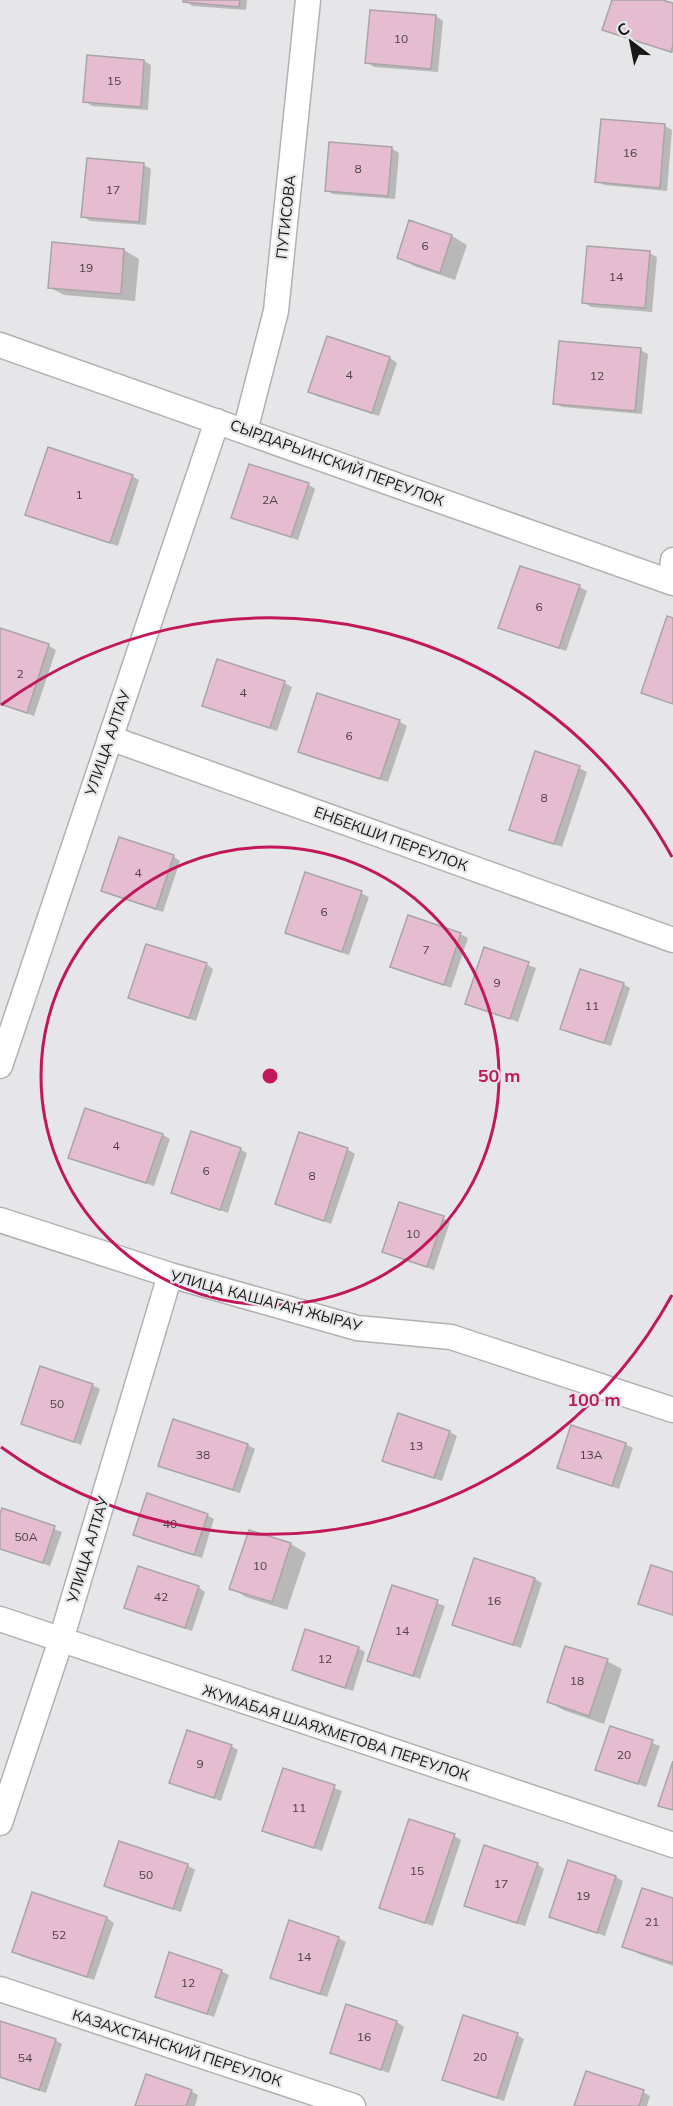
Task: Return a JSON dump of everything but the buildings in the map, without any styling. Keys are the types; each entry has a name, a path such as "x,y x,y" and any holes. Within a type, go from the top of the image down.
{"street":[{"name":"ПУТИСОВА","path":"246,431 276,311 308,0"},
{"name":"СЫРДАРЬИНСКИЙ ПЕРЕУЛОК","path":"0,345 672,575"},
{"name":"УЛИЦА АЛТАУ","path":"0,1066 217,421"},
{"name":"ЕНБЕКШИ ПЕРЕУЛОК","path":"110,738 673,940"},
{"name":"УЛИЦА КАШАГАН ЖЫРАУ","path":"0,1220 170,1275 357,1328 451,1337 673,1410"},
{"name":"УЛИЦА АЛТАУ","path":"0,1823 61,1640 170,1275"},
{"name":"ЖУМАБАЯ ШАЯХМЕТОВА ПЕРЕУЛОК","path":"0,1619 673,1845"},
{"name":"КАЗАХСТАНСКИЙ ПЕРЕУЛОК","path":"0,1989 353,2106"}]}
